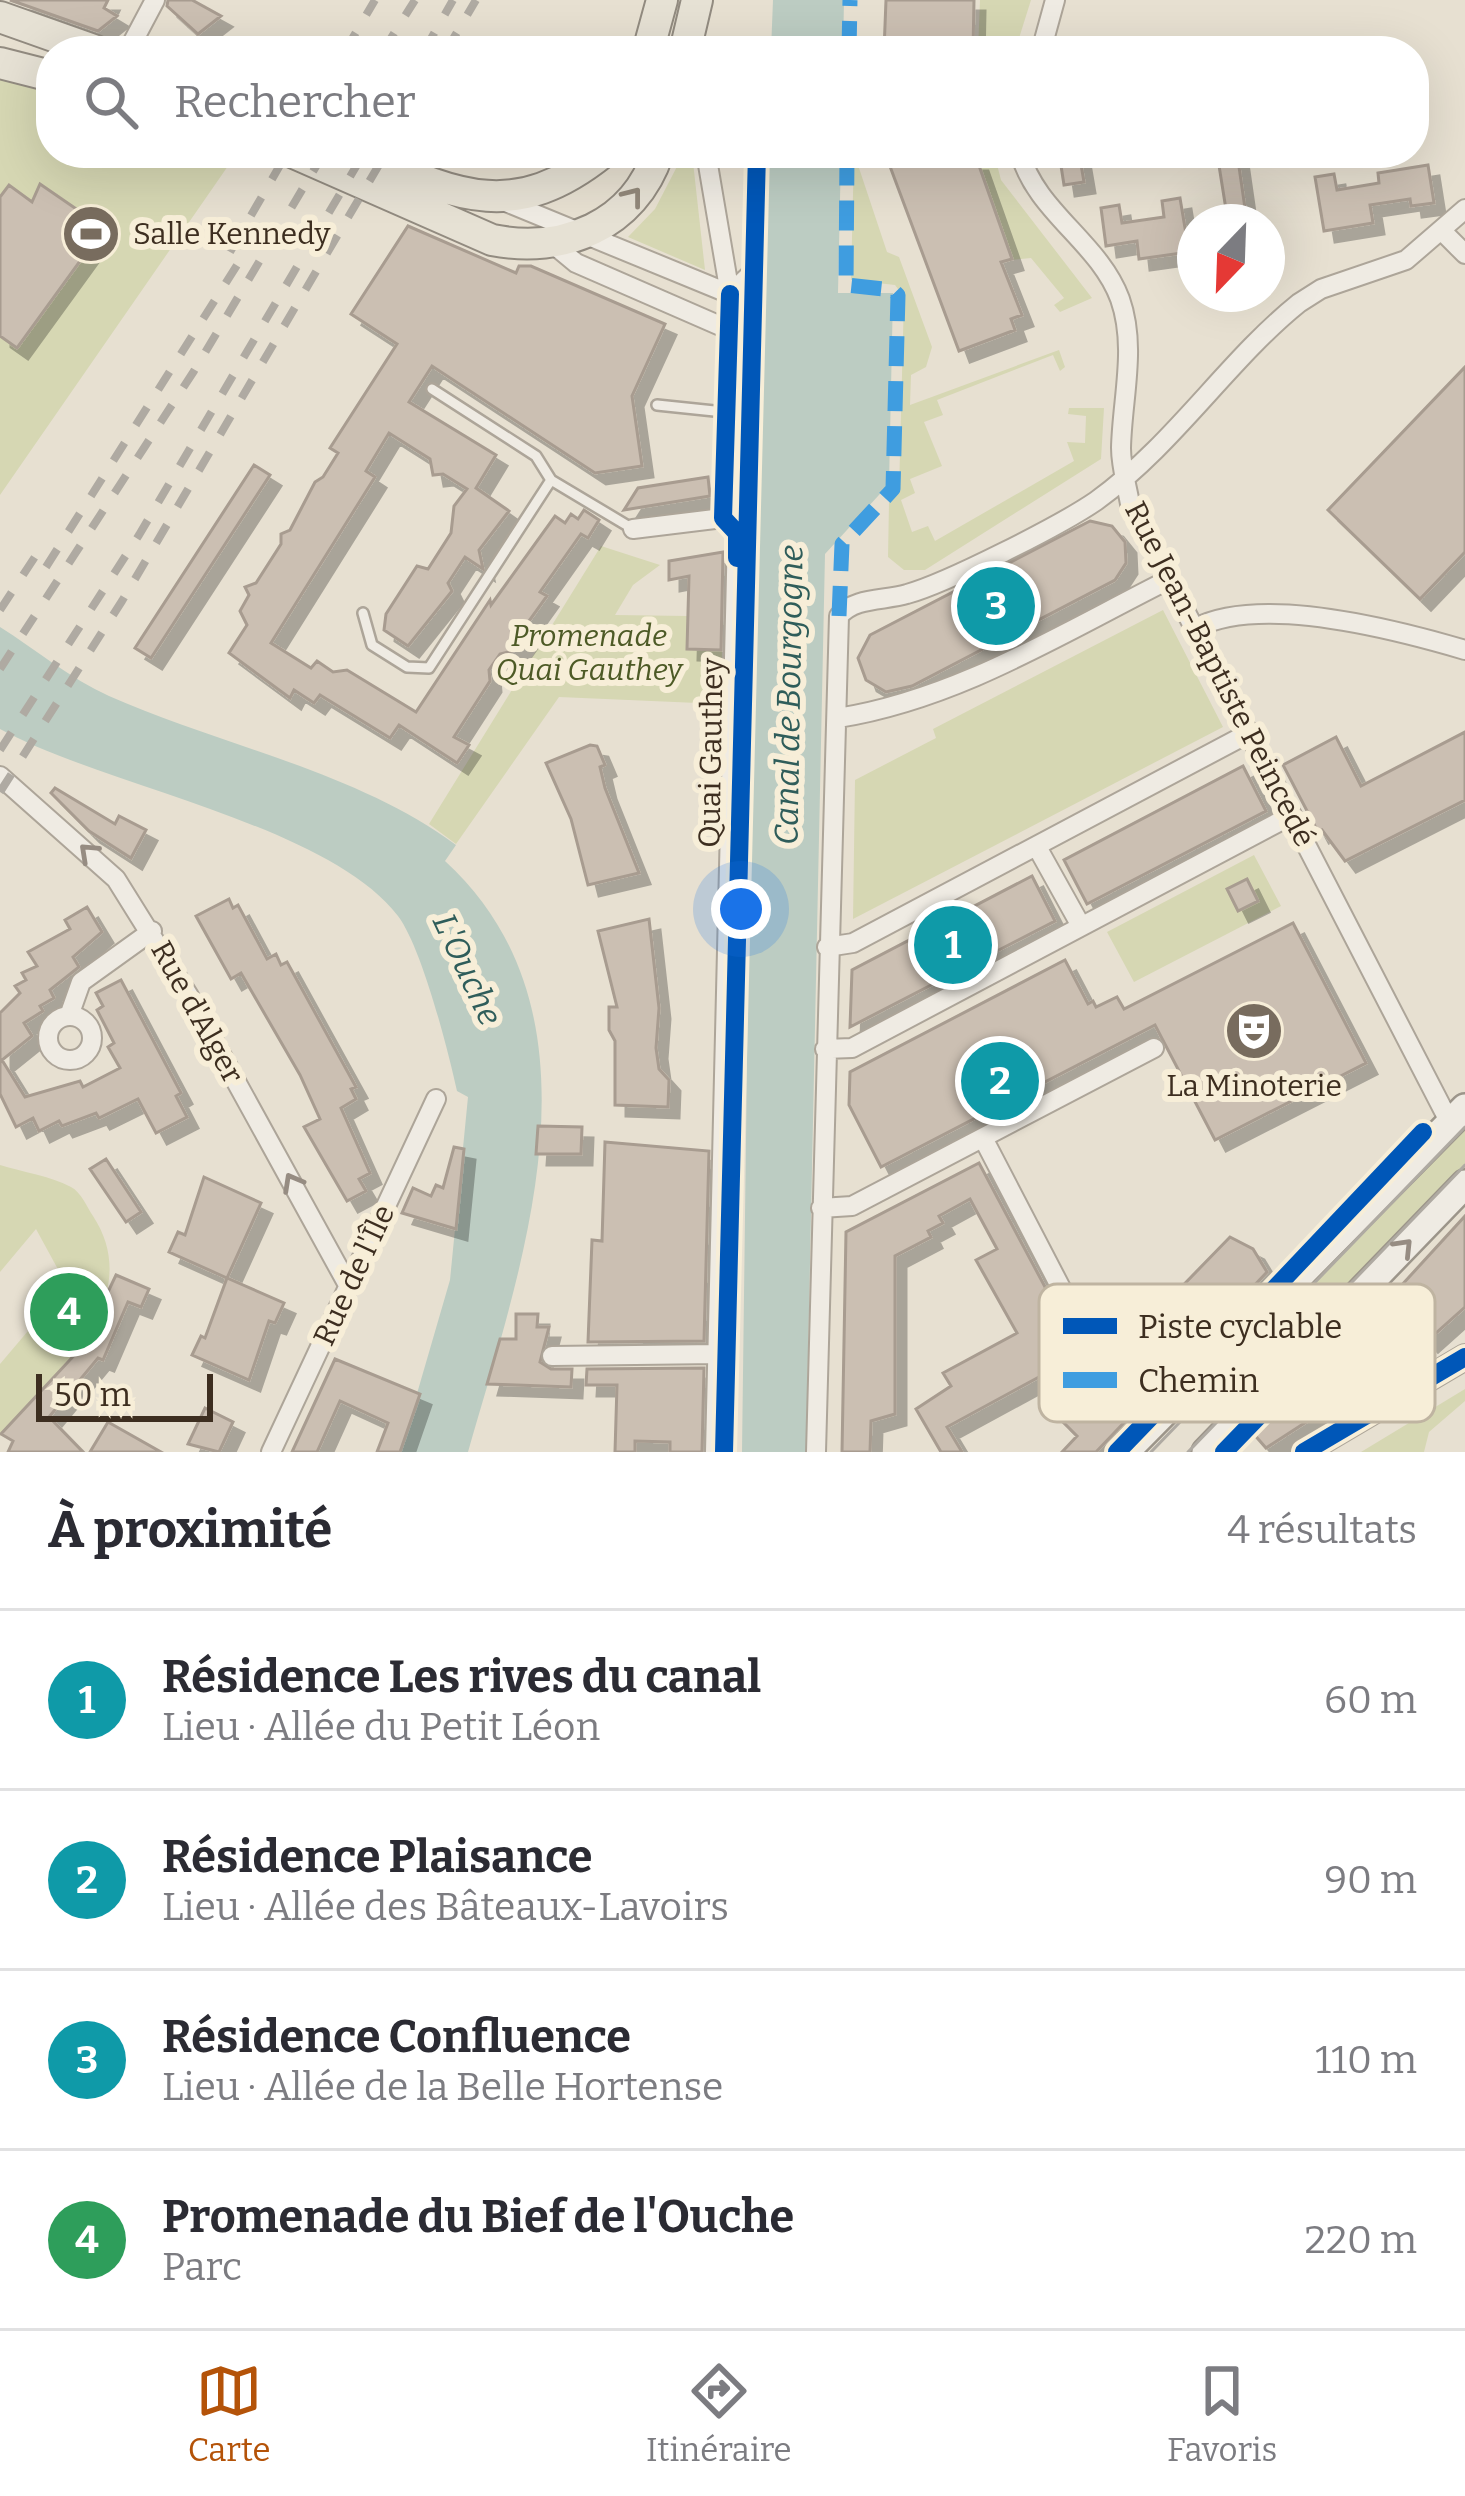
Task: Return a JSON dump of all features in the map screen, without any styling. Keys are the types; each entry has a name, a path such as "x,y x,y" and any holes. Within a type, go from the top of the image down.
{"main road":[{"path":"652,36 662,0"},
{"path":"691,36 697,0"},
{"path":"0,17 54,36"},
{"path":"0,63 36,72"},
{"path":"340,168 417,193 499,200 541,191 578,168"},
{"path":"381,168 492,240 554,244 586,234 620,213 648,168"},
{"path":"1283,1284 1458,1115"},
{"path":"1368,1284 1465,1184"},
{"path":"1125,1452 1146,1422"},
{"path":"1206,1452 1235,1422"}],"street":[{"path":"136,36 155,0"},
{"path":"1045,36 1055,0"},
{"name":"Quai Gauthey","path":"709,168 730,294 725,328 722,518 737,533 715,1452"},
{"name":"Rue Jean-Baptiste Peincedé","path":"1026,168 1036,190 1094,256 1119,295 1128,346 1124,473 1130,504 1292,815 1458,1115"},
{"path":"499,200 730,294 753,272"},
{"path":"816,1452 827,947 838,718 836,624 843,611 944,579 1096,501 1180,428 1299,303 1321,289 1406,260 1465,209"},
{"path":"1442,232 1465,254"},
{"path":"554,244 576,263 725,328"},
{"path":"633,529 722,518"},
{"path":"838,718 893,709 943,693 1170,579"},
{"path":"1196,628 1225,617 1278,614 1465,650"},
{"path":"827,947 853,944 1251,733"},
{"name":"Rue d'Alger","path":"0,776 116,879 152,932 348,1285"},
{"path":"825,1049 853,1048 1292,815"},
{"path":"1037,847 1081,926"},
{"path":"69,1016 81,982 152,932"},
{"path":"821,1208 852,1206 1154,1048"},
{"name":"Rue de l'Île","path":"271,1452 436,1099"},
{"path":"983,1138 1059,1284"},
{"path":"551,1356 718,1354"},
{"path":"1435,1375 1465,1357"},
{"path":"1304,1452 1355,1422"}],"lane":[{"path":"432,389 536,456 551,480 633,529"},
{"path":"657,405 724,412"},
{"path":"363,614 372,646 407,667 429,668 551,480"}],"green space":[{"path":"980,0 1031,0 1020,36 979,36"},
{"name":"Salle Kennedy","path":"0,79 36,89 36,168 227,168 0,495"},
{"path":"676,168 694,168 705,270 628,237 655,209"},
{"path":"854,168 859,168 887,252 899,257 932,347 926,367 911,375 910,405 1059,350 1065,367 1060,371 1053,355 937,400 943,415 924,422 942,466 910,479 915,493 901,500 912,532 928,526 935,541 1074,461 1067,442 1085,443 1086,416 1068,414 1069,408 1104,408 1101,459 925,570 904,570 888,557 889,503 899,492 904,297 895,285 851,280"},
{"path":"980,168 998,168 1001,180 1092,298 1060,312 1054,305 1064,298 1031,258 1012,260"},
{"name":"Promenade Quai Gauthey","path":"601,546 660,565 633,585 615,615 688,616 687,648 722,650 721,704 559,697 456,844 429,824"},
{"path":"1163,610 1223,727 853,919 855,780 936,738 933,729"},
{"path":"1254,855 1281,906 1134,982 1107,932"},
{"path":"1465,1120 1465,1172 1357,1284 1307,1284"},
{"path":"0,1165 55,1180 78,1192 107,1247 109,1278 102,1307 87,1336 0,1436 0,1364 28,1331 60,1273 36,1229 0,1272"},
{"path":"1465,1389 1465,1401 1429,1432 1424,1452 1361,1452 1411,1422 1435,1422 1435,1407"}],"water":[{"path":"773,0 844,0 843,36 772,36"},
{"name":"Canal de Bourgogne","path":"766,168 841,168 838,293 893,293 889,484 825,554 806,1452 742,1452 754,512"},
{"name":"L'Ouche","path":"0,627 109,696 332,779 417,819 456,845 445,861 497,923 527,993 541,1067 540,1145 529,1224 468,1452 400,1452 450,1280 468,1097 457,1091 433,1000 407,931 365,884 321,856 0,729"}],"building":[{"path":"10,0 108,0 104,8 117,16 98,31"},
{"path":"168,0 192,0 221,16 198,34 167,6"},
{"path":"886,0 974,0 973,36 885,36"},
{"path":"891,168 980,168 1012,259 1001,262 1022,315 1011,319 1015,330 959,351"},
{"path":"1061,168 1082,168 1084,182 1064,185"},
{"path":"1219,168 1239,168 1244,204 1225,204"},
{"path":"1428,168 1434,203 1411,206 1410,199 1370,205 1373,223 1324,231 1315,177 1334,174 1337,190 1379,183 1378,173"},
{"path":"40,184 104,228 17,348 0,336 0,197 9,185 32,202"},
{"path":"1180,198 1177,254 1139,259 1137,241 1106,246 1101,208 1119,205 1122,223 1164,217 1162,201"},
{"path":"408,226 516,273 519,266 531,266 665,324 632,396 642,466 595,473 432,366 409,402 496,455 476,488 509,511 479,550 483,569 465,557 448,583 452,591 408,646 384,630 386,614 417,566 428,569 451,533 454,506 467,489 443,474 433,475 430,459 389,433 366,471 375,477 271,643 311,668 317,661 333,672 347,670 416,712 490,600 491,605 555,516 565,523 571,514 578,519 584,510 599,520 588,538 581,534 540,592 547,596 521,632 527,636 517,650 500,654 489,670 490,681 454,737 469,745 457,763 399,725 390,738 320,695 314,703 294,690 290,698 229,653 247,625 240,611 249,595 245,587 256,583 281,544 281,534 290,530 315,482 338,453 330,448 397,344 351,314"},
{"path":"1465,367 1465,552 1420,599 1328,510"},
{"path":"254,465 270,475 151,658 135,648"},
{"path":"708,477 710,496 624,510 638,488"},
{"path":"1090,521 1112,526 1125,542 1126,563 1115,580 912,686 886,692 866,680 858,658 870,635"},
{"path":"723,552 721,650 687,649 689,576 669,580 669,561"},
{"path":"1465,732 1465,800 1345,861 1322,830 1318,832 1283,765 1336,737 1361,786"},
{"path":"597,746 605,765 600,767 605,788 639,873 588,885 571,819 546,763"},
{"path":"1243,766 1266,811 1087,904 1064,860"},
{"path":"55,788 115,824 119,816 146,830 131,858 89,831 51,793"},
{"path":"1032,876 1055,921 850,1027 852,970"},
{"path":"1247,879 1258,901 1238,911 1227,889"},
{"path":"229,899 233,908 238,905 267,959 276,954 281,965 287,962 356,1087 351,1089 356,1099 341,1108 370,1173 359,1179 366,1191 347,1201 304,1127 320,1119 300,1075 241,973 231,979 196,916"},
{"path":"87,907 102,932 73,957 79,967 50,990 54,998 40,1006 43,1011 24,1023 32,1036 2,1060 25,1097 80,1081 83,1087 120,1068 108,1047 114,1043 97,1010 103,1006 96,993 121,980 181,1093 176,1096 187,1117 156,1133 138,1099 99,1118 96,1113 62,1126 59,1121 39,1131 33,1118 16,1127 0,1094 0,1013 20,993 15,986 26,980 22,973 37,966 28,952 70,929 65,920"},
{"path":"649,919 659,1008 656,1048 659,1069 669,1080 668,1107 615,1105 615,1041 609,1030 609,1007 617,1007 598,931"},
{"path":"1293,923 1366,1063 1215,1140 1155,1025 881,1167 849,1105 850,1072 1065,960 1088,1004 1093,1001 1096,1007 1117,997 1124,1009"},
{"path":"538,1126 582,1127 581,1154 536,1154"},
{"path":"605,1142 709,1151 704,1341 588,1342 592,1240 602,1241"},
{"path":"454,1147 464,1149 456,1229 402,1213 413,1188 431,1196 436,1185 443,1188"},
{"path":"106,1159 141,1212 126,1222 90,1169"},
{"path":"979,1163 1043,1284 1039,1284 1039,1377 947,1427 962,1452 941,1452 916,1409 951,1386 943,1373 1017,1333 976,1260 997,1249 970,1199 939,1216 943,1223 928,1231 931,1237 895,1256 895,1414 871,1421 870,1452 842,1452 846,1232"},
{"path":"204,1177 261,1203 227,1278 169,1252 178,1232 185,1235"},
{"path":"1465,1216 1465,1307 1435,1334 1435,1284 1403,1284"},
{"path":"1230,1237 1253,1249 1267,1272 1256,1284 1184,1284"},
{"path":"116,1275 149,1289 141,1307 128,1302 103,1360 98,1358 49,1417 83,1452 8,1452 13,1441 1,1434 82,1347"},
{"path":"227,1278 284,1303 275,1323 269,1321 249,1380 192,1355 201,1336 205,1338"},
{"path":"516,1314 538,1314 537,1327 549,1327 540,1362 551,1369 572,1369 571,1387 487,1384 500,1339 516,1339"},
{"path":"335,1359 420,1394 400,1452 377,1452 388,1423 340,1401 317,1452 292,1452"},
{"path":"704,1368 702,1452 670,1452 670,1442 635,1441 635,1452 615,1452 617,1385 586,1385 587,1369"},
{"path":"205,1408 233,1422 219,1452 188,1444"},
{"path":"108,1422 161,1452 90,1452"},
{"path":"1063,1422 1124,1422 1096,1452 1062,1452 1077,1436"},
{"path":"1262,1422 1306,1422 1266,1448 1252,1432"}],"tram line":[{"path":"1313,1284 1465,1127"},
{"path":"1350,1284 1465,1165"},
{"path":"1151,1452 1180,1422"},
{"path":"1188,1452 1217,1422"}],"railway":[{"path":"354,36 375,0"},
{"path":"392,36 415,0"},
{"path":"433,36 453,0"},
{"path":"455,36 476,0"},
{"path":"230,252 278,168"},
{"path":"0,669 194,371 315,168"},
{"path":"0,750 139,535 355,168"},
{"path":"0,792 122,601 377,168"},
{"path":"46,567 251,243"},
{"path":"0,610 46,540"}],"marked path":[{"path":"849,36 850,0"},
{"path":"839,616 842,544 893,489 898,295 893,290 846,285 847,168"}],"cycle path":[{"path":"724,1452 757,168"},
{"path":"730,294 723,518 737,533 737,558"},
{"path":"1279,1284 1423,1132"},
{"path":"1435,1375 1465,1357"},
{"path":"1117,1452 1146,1422"},
{"path":"1224,1452 1253,1422"},
{"path":"1304,1452 1355,1422"}],"place":[{"name":"Salle Kennedy","path":"91,234"},
{"name":"Résidence Confluence","path":"996,606"},
{"name":"Résidence Les rives du canal","path":"953,945"},
{"name":"La Minoterie","path":"1254,1031"},
{"name":"Résidence Plaisance","path":"1000,1081"},
{"name":"Promenade du Bief de l'Ouche","path":"69,1312"}]}
